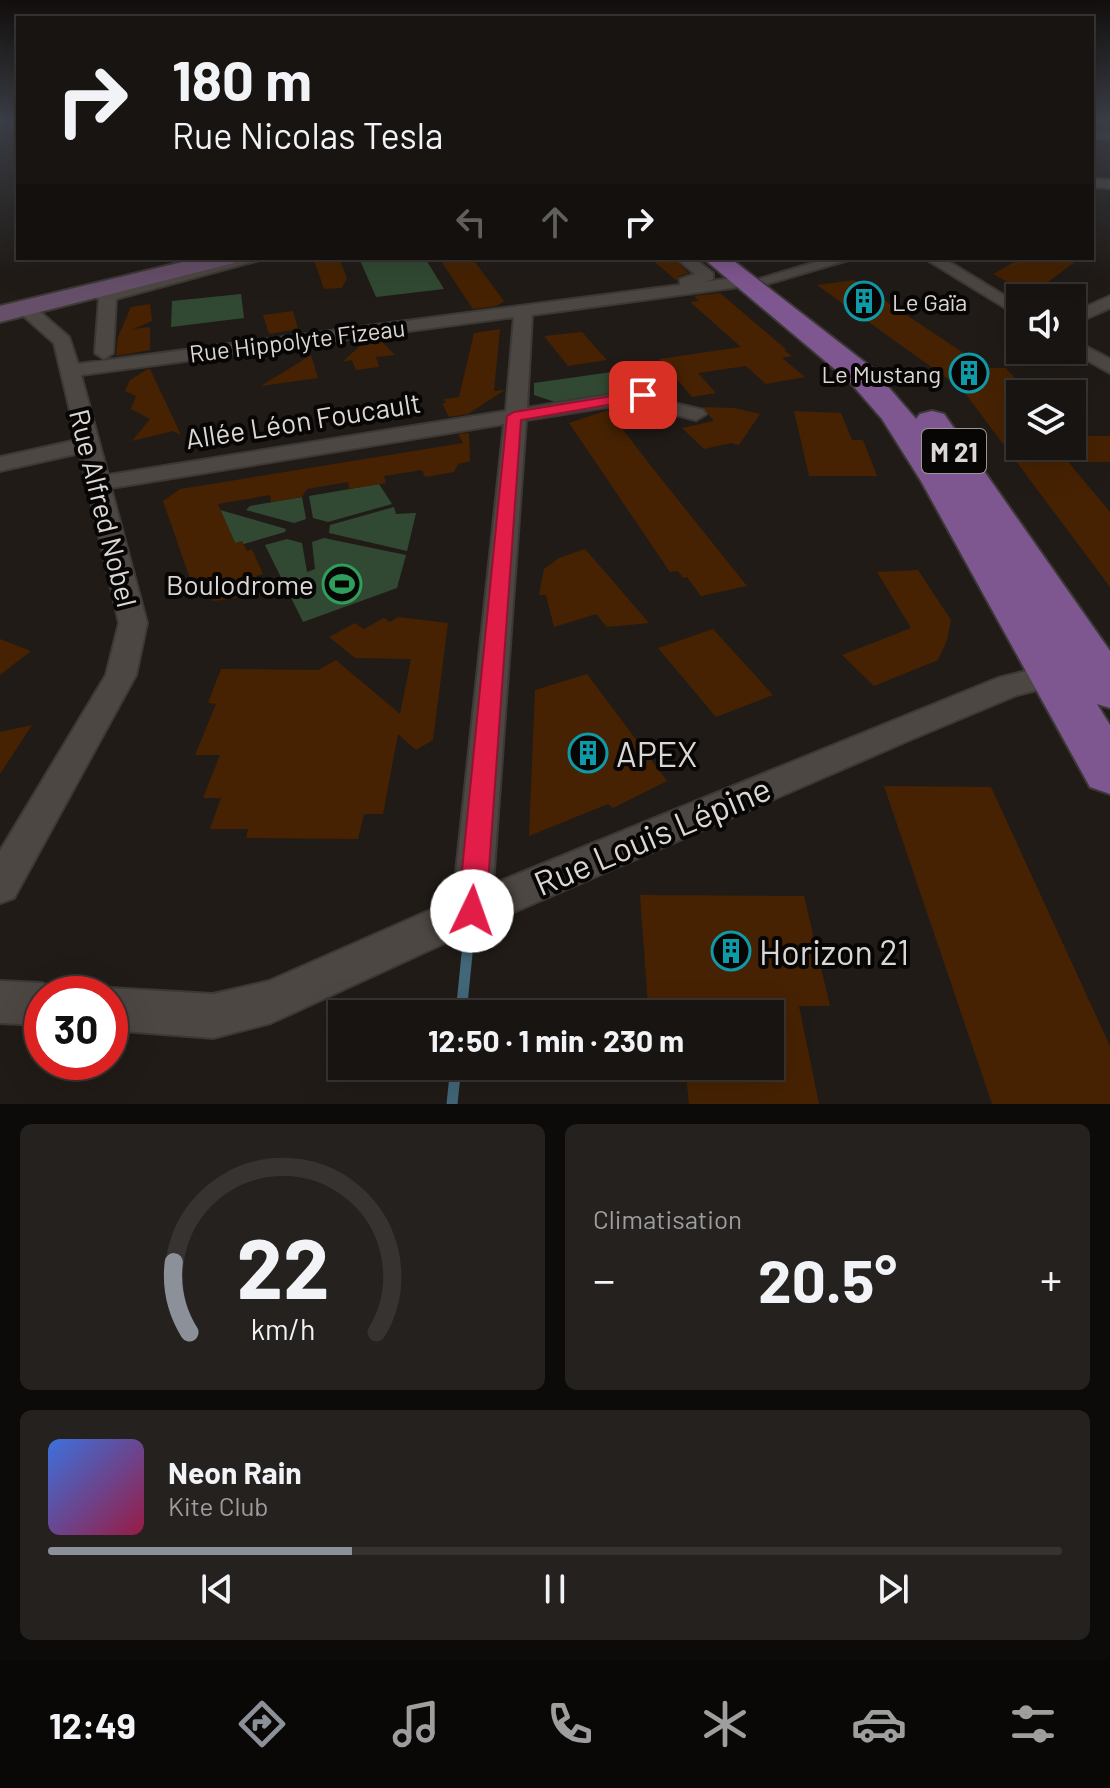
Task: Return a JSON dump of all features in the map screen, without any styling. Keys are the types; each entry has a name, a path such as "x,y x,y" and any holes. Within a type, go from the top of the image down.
{"main road":[{"path":"8,307 190,260"},
{"path":"8,307 98,294 219,260"},
{"name":"M 21","path":"742,269 860,374 896,414 1092,673 1110,772"}],"street":[{"path":"104,353 98,294 250,260"},
{"path":"640,295 636,289 706,278 686,260"},
{"name":"Rue Hippolyte Fizeau","path":"71,371 640,295 742,269 828,260"},
{"path":"935,260 1006,303"},
{"path":"1086,313 1110,301"},
{"name":"Rue Alfred Nobel","path":"0,886 121,675 133,623 63,341 8,307"},
{"path":"472,911 498,481 514,416 522,365 523,311"},
{"path":"1086,352 1110,367"},
{"name":"Allée Léon Foucault","path":"100,483 643,395 651,403 696,414"},
{"path":"0,464 88,444"},
{"name":"Rue Louis Lépine","path":"128,1010 213,1016 239,1012 329,978 472,911 987,694 1092,673"},
{"path":"0,1002 24,1003"}],"green space":[{"path":"360,260 426,260 444,289 376,297"},
{"path":"241,294 244,318 171,327 172,301"},
{"path":"619,371 634,389 555,402 534,395 534,383"},
{"path":"379,484 392,504 328,522 313,518 309,496"},
{"path":"302,497 306,519 294,523 246,510 250,506"},
{"path":"394,507 396,514 416,513 407,551 329,533 330,525"},
{"path":"220,510 286,529 285,532 244,544 235,543"},
{"name":"Boulodrome","path":"324,538 406,555 397,588 303,622 265,545 287,539 302,543 307,572 315,569 312,542"}],"building":[{"path":"314,260 340,260 347,278 342,288 324,289"},
{"path":"440,260 473,260 504,301 497,306 473,309"},
{"path":"652,260 675,260 689,273 679,276 677,281"},
{"path":"1018,260 1077,260 1046,284 1011,284 993,274"},
{"path":"854,280 986,368 1006,368 1016,380 1006,380 1006,448 962,389 817,285"},
{"path":"720,293 787,350 784,350 792,356 782,358 805,377 766,384 746,366 698,373 716,393 692,397 659,359 741,347 690,302 699,301 694,296"},
{"path":"150,304 152,321 133,329 150,327 150,350 116,356 118,337 131,307"},
{"path":"293,311 298,329 269,334 263,315"},
{"path":"500,329 494,391 505,390 468,414 449,417 442,403 446,403 444,399 459,397 474,333"},
{"path":"582,332 607,360 568,366 544,336"},
{"path":"378,338 395,355 376,357 379,367 356,370 352,360 342,362 367,340"},
{"path":"311,355 318,378 261,386"},
{"path":"148,369 181,435 173,431 132,441 150,419 131,409 136,396 125,391 130,380"},
{"path":"702,407 734,408 760,414 739,445 731,443 704,449 682,428 714,421"},
{"path":"608,410 747,586 701,596 687,577 683,578 678,571 670,572 569,423"},
{"path":"794,411 841,413 852,440 863,440 877,476 809,476"},
{"path":"469,433 470,461 458,464 454,472 425,477 422,470 384,476 386,483 349,489 348,482 307,489 302,497 271,502 270,495 218,504 235,543 242,541 247,551 252,549 263,574 256,576 261,595 213,601 207,589 195,593 163,501 180,489 463,443 458,434"},
{"path":"1086,436 1110,436 1110,462 1072,462 1086,460"},
{"path":"1015,460 1067,460 1110,512 1110,587"},
{"path":"585,549 649,623 607,627 596,614 554,627 546,595 539,595 544,569 559,558"},
{"path":"918,570 951,620 947,640 938,660 874,686 842,655 911,628 877,572"},
{"path":"398,617 448,623 433,740 416,750 398,734 383,814 364,814 358,839 246,838 248,829 210,829 221,798 203,798 220,755 195,755 216,704 208,703 221,669 318,670 336,660 400,714 411,659 355,658 329,637 355,623 364,629 384,618 390,622"},
{"path":"713,629 773,695 716,717 658,648"},
{"path":"0,639 31,651 0,675"},
{"name":"APEX","path":"587,674 667,781 613,808 608,804 529,836 535,690"},
{"path":"32,725 0,774 0,732"},
{"path":"884,786 991,787 1110,1046 1110,1104 992,1104"},
{"name":"Horizon 21","path":"640,895 804,896 830,1006 799,1006 819,1104 689,1104 686,1080 784,1080 784,1000 648,1000"}],"waterway":[{"path":"462,1000 467,954"},
{"path":"452,1104 455,1080"}],"place":[{"name":"Le Gaïa","path":"864,301"},
{"name":"Le Mustang","path":"969,373"},
{"name":"Boulodrome","path":"342,584"},
{"name":"APEX","path":"588,753"},
{"name":"Horizon 21","path":"731,951"}],"route":[{"path":"472,911 477,820 514,416 643,395"}]}
